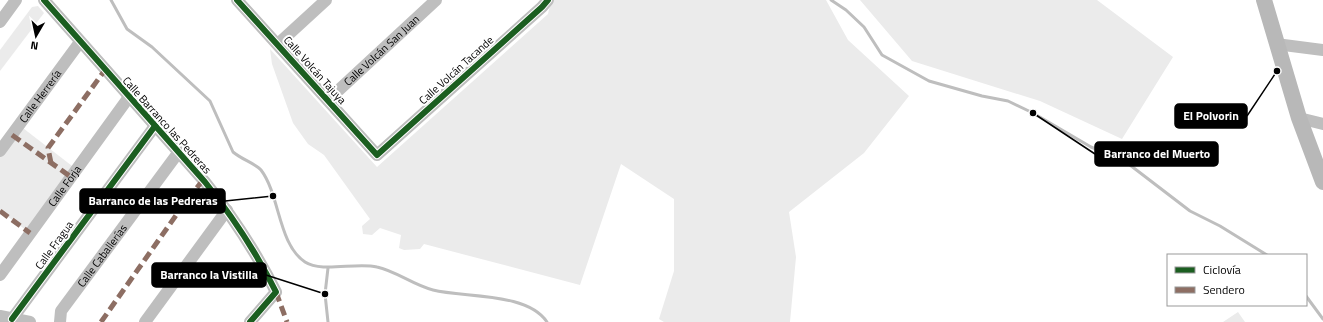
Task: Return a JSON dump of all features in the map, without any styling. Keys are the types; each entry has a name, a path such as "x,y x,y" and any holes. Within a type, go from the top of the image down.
{"main road":[{"path":"1264,0 1299,118 1323,182"}],"street":[{"path":"0,22 16,0"},
{"name":"Calle Barranco las Pedreras","path":"44,0 227,210 256,252 276,292 250,322"},
{"name":"Calle Volcán Tajuya","path":"238,0 377,155"},
{"path":"278,44 326,0"},
{"name":"Calle Volcán San Juan","path":"328,100 436,0"},
{"name":"Calle Volcán Tacande","path":"377,155 548,0"},
{"name":"Calle Herrería","path":"0,151 80,42"},
{"path":"1276,44 1323,50"},
{"name":"Calle Forja","path":"0,275 129,97"},
{"path":"1299,118 1323,124"},
{"name":"Calle Fragua","path":"12,318 155,126"},
{"name":"Calle Caballerías","path":"60,322 61,311 178,153"},
{"path":"145,322 227,210"},
{"path":"0,316 30,322"}],"shaded area":[{"path":"551,0 826,0 848,40 909,96 864,153 789,212 796,257 790,322 664,322 659,319 674,271 674,199 621,164 580,285 424,244 420,249 404,250 399,248 401,235 380,228 372,235 363,234 362,226 370,219 324,155 308,144 293,123 272,64 270,49 377,167 548,14"},
{"path":"860,0 1097,0 1173,57 1122,139 1040,101 912,61"},
{"path":"38,6 44,13 0,71 0,50 32,7"},
{"path":"19,125 76,169 30,233 0,211 0,151"},
{"path":"1238,312 1245,322 1223,322"}],"waterway":[{"path":"111,0 127,29 152,47 210,101 233,152 259,168 267,180 289,244 296,254 305,262 320,267 377,267 433,290 494,298 525,305 538,312 547,322"},
{"path":"831,0 846,10 864,27 882,55 929,81 982,96 1008,101 1033,113 1091,147 1126,162 1190,211 1220,226 1265,254"},
{"path":"328,268 325,294 328,322"},
{"path":"1307,297 1323,319"}],"marked path":[{"path":"51,163 48,148 105,70"},
{"path":"12,135 71,177"},
{"path":"101,322 184,204 203,180"},
{"path":"0,211 30,233"},
{"path":"276,292 287,322"}],"cycle path":[{"path":"44,0 205,182 244,235 276,292 250,322"},
{"path":"237,0 377,155 548,0"},
{"path":"12,319 155,126"}],"place":[{"name":"El Polvorin","path":"1277,71"},
{"name":"Barranco del Muerto","path":"1033,113"},
{"name":"Barranco de las Pedreras","path":"273,196"},
{"name":"Barranco la Vistilla","path":"325,294"}]}
